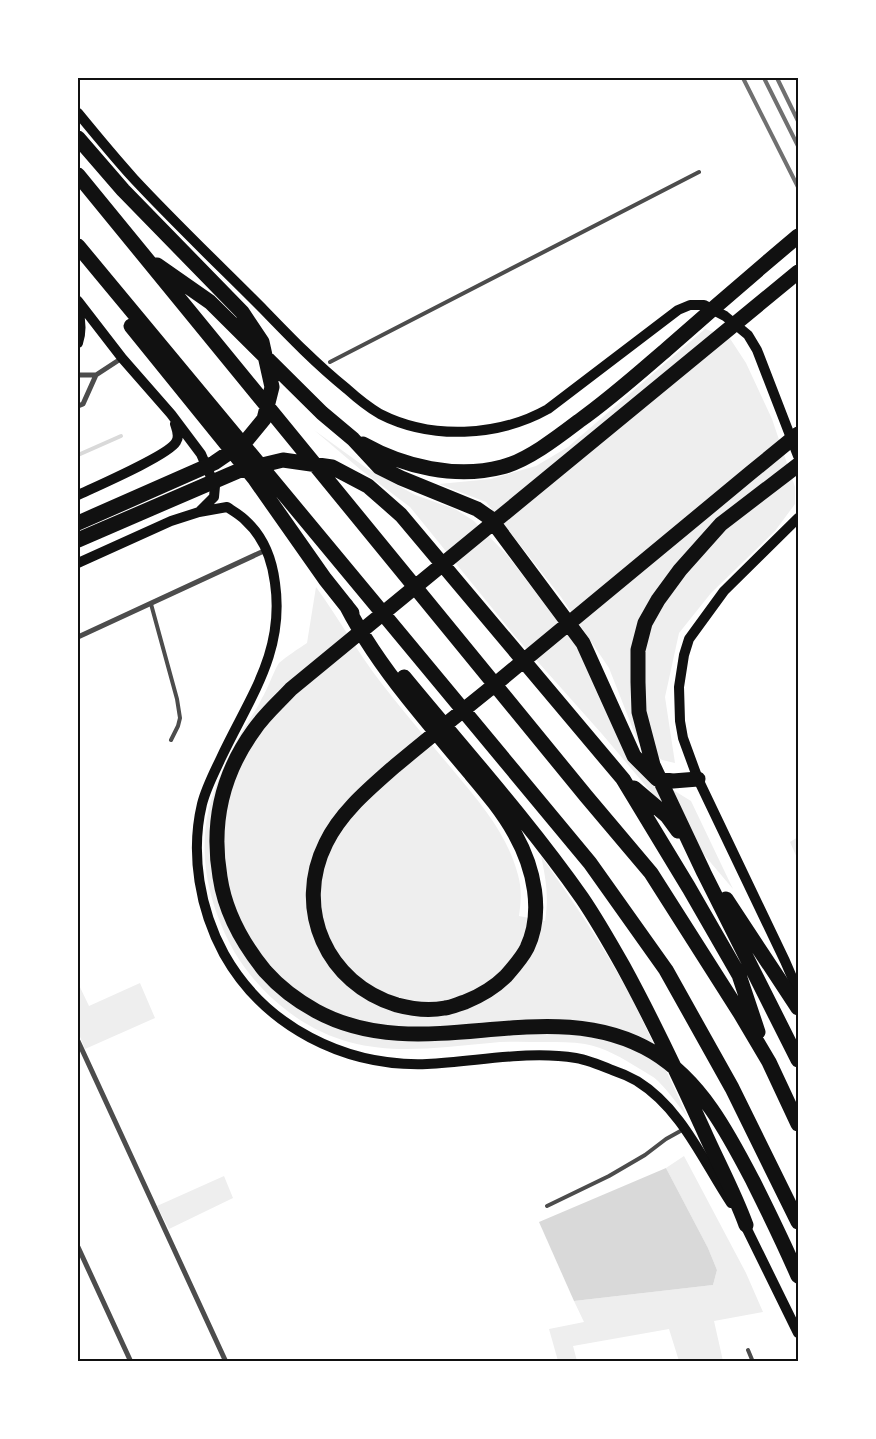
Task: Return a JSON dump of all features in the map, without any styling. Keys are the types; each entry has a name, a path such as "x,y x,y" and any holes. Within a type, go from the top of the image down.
{"highway":[{"path":"78,138 123,190 242,312 262,342 272,387 264,418 246,442 214,463 78,523"},
{"path":"78,175 139,252 651,873 769,1062"},
{"path":"353,439 378,452 411,465 452,471 503,467 523,458 557,438 601,406 798,236"},
{"path":"78,246 590,863 666,970 732,1088 798,1222"},
{"path":"139,252 210,302 322,413 353,439 378,467 477,509 490,518 583,643 634,756 657,779 698,779"},
{"path":"78,258 195,407 254,478 325,579 560,867 584,900 610,943 672,1059 734,1194 746,1226"},
{"path":"798,272 292,689 255,728 234,764 220,804 217,846 222,889 229,912 248,946 261,966 290,996 327,1017 355,1028 408,1035 450,1034 546,1026 585,1029 616,1036 634,1043 652,1051 670,1064 708,1104 726,1129 798,1276"},
{"path":"346,605 359,631 390,675 475,780 500,812 516,836 529,866 535,888 536,906 526,949 508,973 488,990 476,997 443,1009 424,1010 385,1001 361,989 332,958 323,944 314,907 313,889 318,861 327,840 352,806 378,782 798,434"},
{"path":"78,540 238,471 283,460 332,467 368,486 401,515 623,779 739,975 769,1062 798,1124"},
{"path":"798,465 721,524 680,570 658,600 645,623 638,650 639,712 653,765 704,873 798,1060"},
{"path":"623,779 667,816 710,874 798,1008"}],"main road":[{"path":"78,113 135,179 321,368 368,407 381,414 430,430 453,432 487,430 526,420 548,409 678,310 690,306 704,305 725,316 748,335 757,350 798,456"},
{"path":"78,301 201,454 214,486 214,497 199,512"},
{"path":"78,309 81,329 78,343"},
{"path":"78,495 149,461 173,446 178,434 170,414"},
{"path":"78,562 172,521 199,512 227,507 244,518 256,532 267,550 274,569 278,612 272,651 262,677 236,725 212,776 198,822 198,867 207,914 214,934 225,955 253,994 288,1025 304,1035 348,1054 385,1063 446,1063 526,1056 559,1056 592,1062 638,1082 655,1095 685,1128 746,1226 798,1333"},
{"path":"798,518 724,591 689,639 681,669 679,687 683,738 698,779 786,961 798,991"}],"street":[{"path":"78,406 82,404 96,375 122,358"},
{"path":"78,375 96,375"},
{"path":"78,637 267,550"},
{"path":"78,1041 226,1362"},
{"path":"78,1247 131,1362"}],"lane":[{"path":"330,362 699,172"},
{"path":"151,604 177,699 180,718 171,740"},
{"path":"547,1206 645,1156 666,1139 685,1128"},
{"path":"748,1350 753,1362"}],"shaded area":[{"path":"705,329 729,337 746,363 772,419 795,487 795,504 775,531 711,593 679,633 665,697 675,763 662,760 638,742 609,668 561,597 486,502 439,484 491,479 536,466 568,447"},
{"path":"314,430 365,467 415,495 455,509 474,521 508,556 578,648 634,766 691,801 733,889 602,734 514,635 410,507 361,470"},
{"path":"316,587 382,684 476,798 501,834 514,861 519,880 521,896 519,916 545,921 547,904 541,856 553,873 588,925 631,997 688,1118 654,1078 614,1054 585,1044 504,1042 411,1049 362,1045 338,1038 314,1028 282,1007 260,986 240,962 220,923 210,891 205,858 208,811 226,763 264,695 277,666 307,643"},
{"path":"798,837 798,860 790,842"},
{"path":"78,983 89,1006 140,983 155,1018 85,1049 78,1032"},
{"path":"684,1156 746,1273 763,1312 714,1321 723,1361 679,1361 669,1329 573,1346 577,1361 558,1361 549,1329 584,1322 574,1301 713,1285 717,1270 708,1248 666,1168"},
{"path":"666,1168 708,1248 717,1270 713,1285 574,1301 539,1222"},
{"path":"224,1176 233,1198 169,1229 157,1206"}],"waterway":[{"path":"78,455 121,436"}],"railway":[{"path":"743,78 798,187"},
{"path":"764,78 798,146"},
{"path":"777,78 798,121"}]}
